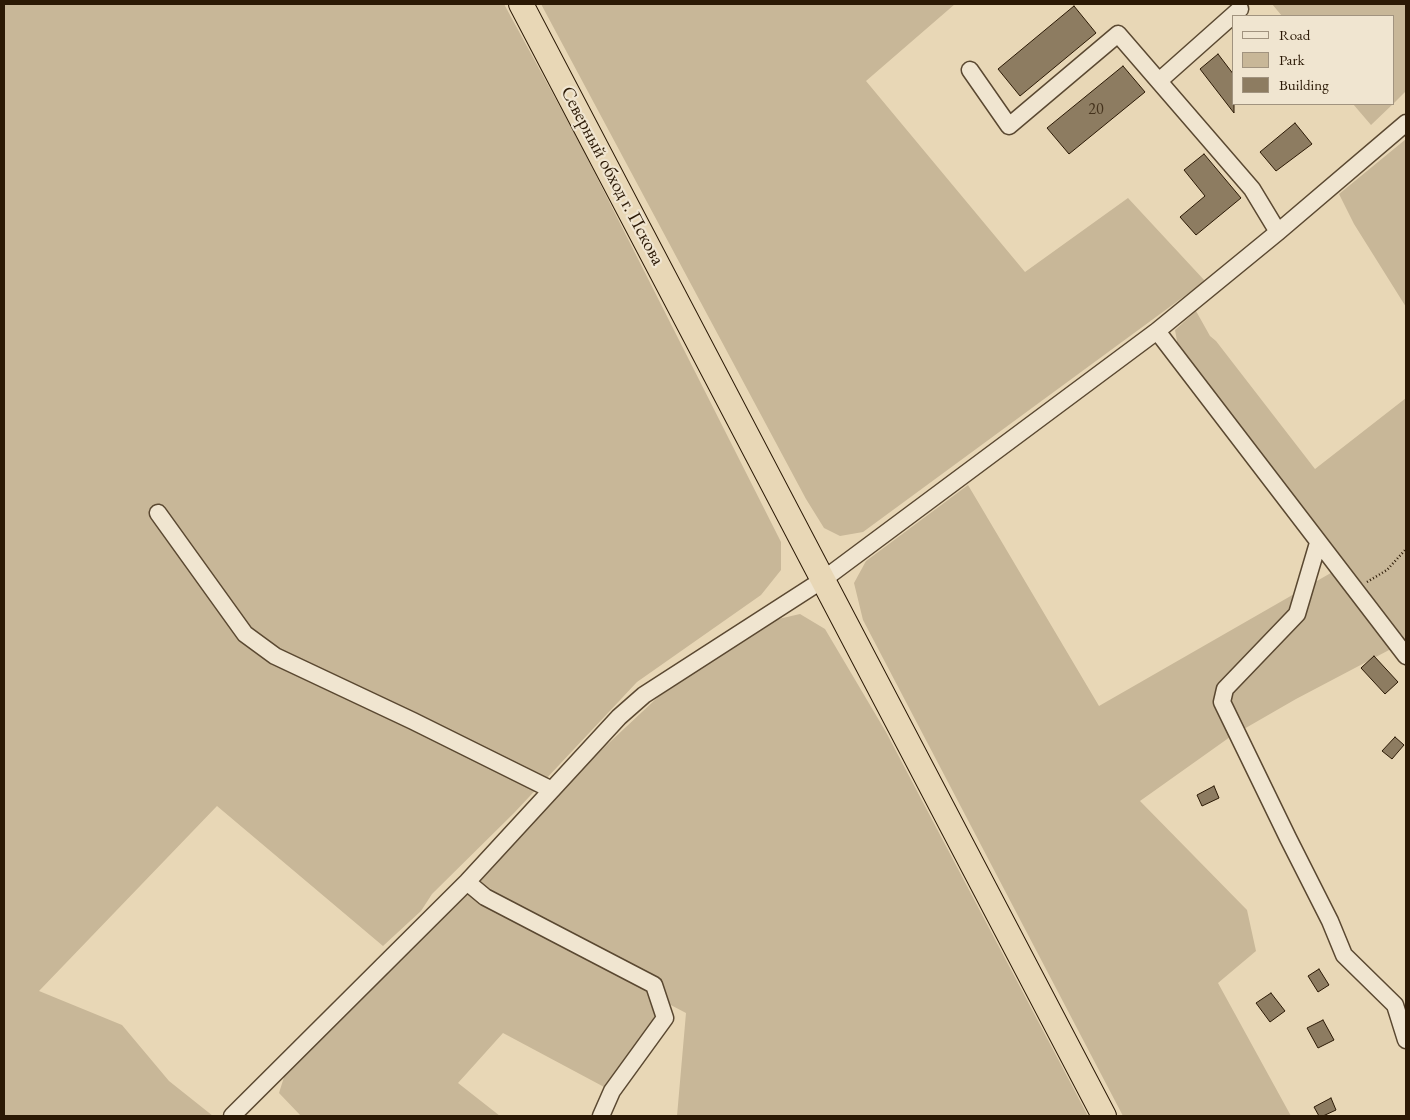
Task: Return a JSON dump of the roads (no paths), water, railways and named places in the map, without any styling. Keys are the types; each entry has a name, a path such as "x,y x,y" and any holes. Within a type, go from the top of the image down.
{"highway":[{"name":"Северный обход г. Пскова","path":"521,4 1104,1116"}],"street":[{"path":"1233,15 1240,9"},
{"path":"1159,81 1232,16"},
{"path":"970,70 1009,126 1118,34 1257,196 1278,232"},
{"path":"232,1116 467,882 619,716 644,695 824,579 1157,331 1406,124"},
{"path":"1157,331 1406,656"},
{"path":"158,513 245,634 275,656 413,721 550,790"},
{"path":"1318,542 1297,614 1225,689 1222,702 1330,920 1344,955 1395,1005 1406,1040"},
{"path":"467,882 485,897 654,985 665,1018 612,1091 601,1116"}]}
